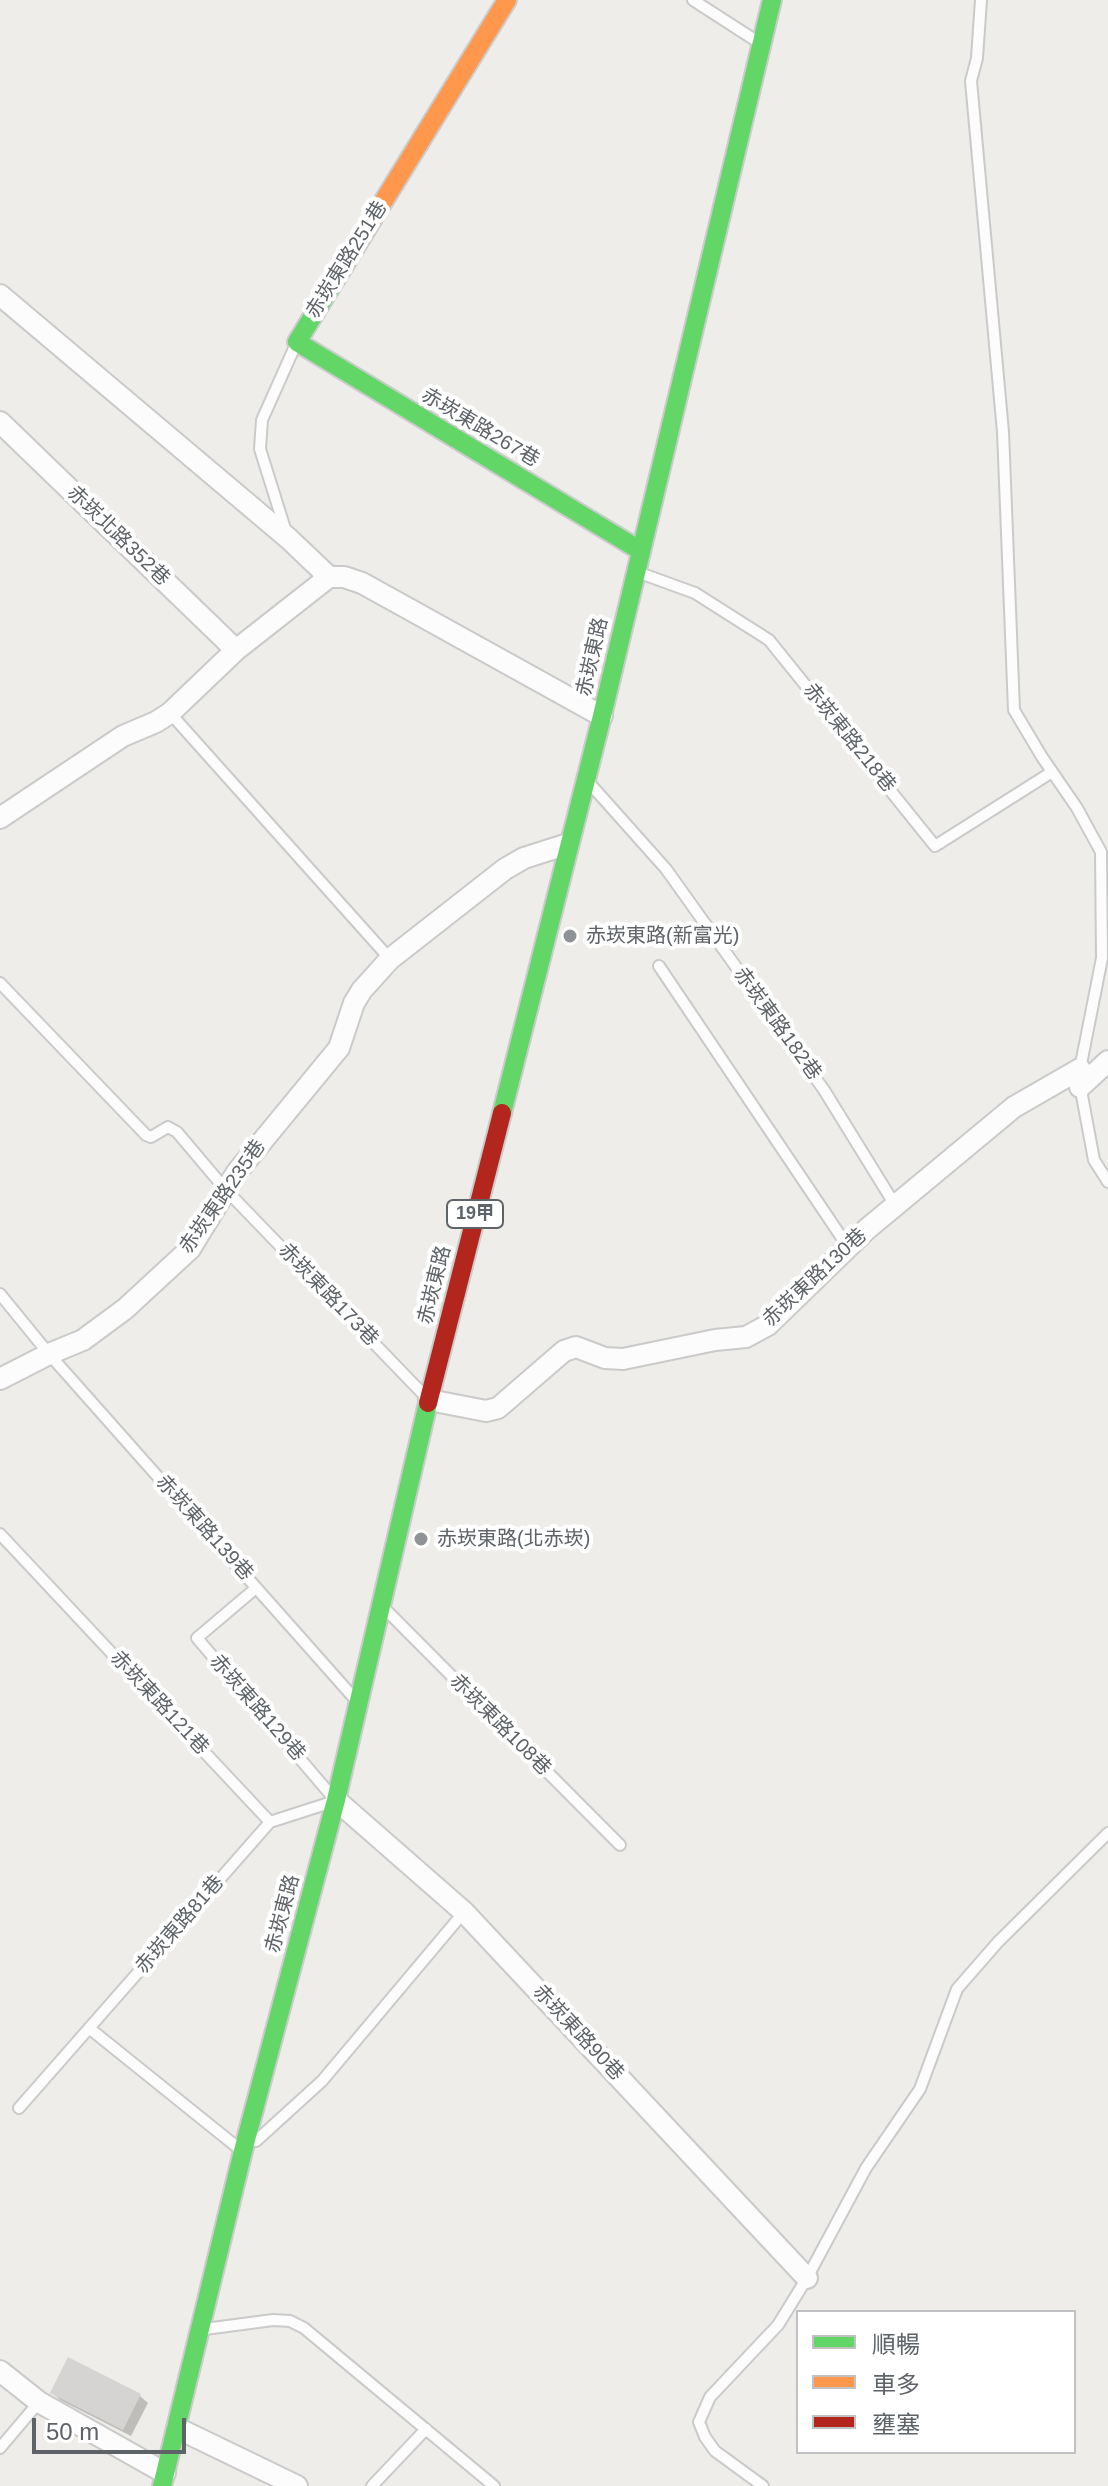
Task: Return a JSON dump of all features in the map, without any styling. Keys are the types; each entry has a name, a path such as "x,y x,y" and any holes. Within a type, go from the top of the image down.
{"main road":[{"name":"赤崁東路251巷","path":"297,342 507,0"},
{"name":"赤崁東路","path":"164,2479 243,2151 336,1800 429,1400 602,716 772,0"},
{"name":"赤崁東路267巷","path":"297,342 641,551"}],"street":[{"name":"赤崁東路251巷","path":"0,295 288,538 329,577"},
{"name":"赤崁北路352巷","path":"0,422 236,650"},
{"path":"0,818 123,736 170,713 236,650 329,577 344,577 362,583 602,716"},
{"name":"赤崁東路235巷","path":"0,1379 83,1340 125,1309 190,1249 237,1172 339,1048 354,1003 390,959 505,869 524,858 568,844"},
{"name":"赤崁東路130巷","path":"429,1400 486,1411 498,1408 564,1351 576,1347 605,1358 623,1359 715,1340 746,1337 768,1325 895,1205 1014,1107 1080,1078 1108,1061"},
{"name":"赤崁東路90巷","path":"336,1800 464,1912 807,2278"},
{"path":"0,2371 39,2402 164,2479"},
{"path":"177,2428 297,2486"}],"lane":[{"path":"693,0 761,43"},
{"path":"981,0 977,58 971,81 1003,432 1014,710 1077,808 1101,852 1102,958 1080,1078 1094,1160 1108,1182"},
{"name":"赤崁東路251巷","path":"288,538 260,449 262,420 297,342"},
{"name":"赤崁東路218巷","path":"636,572 695,593 769,640 935,846 1052,772"},
{"path":"170,713 390,959"},
{"name":"赤崁東路182巷","path":"585,779 666,869 824,1090 895,1205"},
{"path":"659,966 848,1247"},
{"name":"赤崁東路173巷","path":"0,983 139,1129 151,1137 168,1127 173,1128 226,1190 429,1400"},
{"name":"赤崁東路139巷","path":"0,1294 49,1354 358,1703"},
{"name":"赤崁東路121巷","path":"0,1534 270,1822"},
{"name":"赤崁東路129巷","path":"256,1588 197,1638 336,1800"},
{"name":"赤崁東路108巷","path":"381,1605 620,1845"},
{"path":"270,1822 336,1800"},
{"name":"赤崁東路81巷","path":"19,2108 270,1822"},
{"path":"763,2486 715,2451 705,2437 699,2422 710,2397 778,2325 807,2278 866,2168 920,2089 957,1989 998,1942 1108,1833"},
{"path":"89,2028 243,2151 322,2081 464,1912"},
{"path":"199,2331 259,2321 290,2321 304,2328 494,2486"},
{"path":"0,2448 39,2402"},
{"path":"372,2486 426,2429"}],"building":[{"path":"68,2357 141,2394 123,2430 50,2393"}],"traffic: fast":[{"path":"502,1113 602,716 772,0"},
{"path":"345,264 297,342 641,551"},
{"path":"162,2486 243,2151 336,1800 428,1403"}],"traffic: slow":[{"path":"345,264 507,0"}],"traffic: jam":[{"path":"428,1403 502,1113"}],"place":[{"name":"赤崁東路(新富光)","path":"570,936"},
{"name":"赤崁東路(北赤崁)","path":"421,1539"}]}
